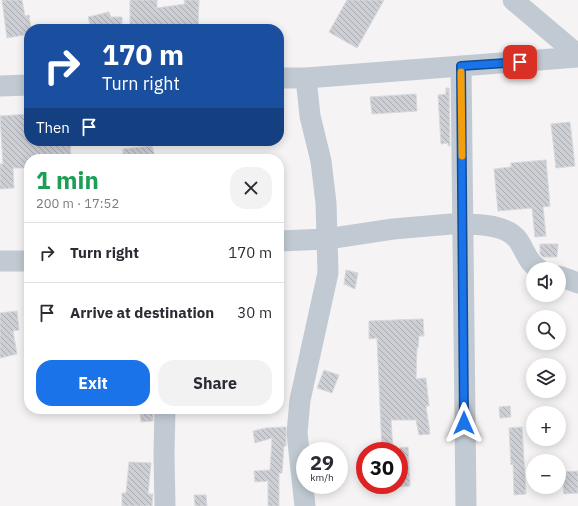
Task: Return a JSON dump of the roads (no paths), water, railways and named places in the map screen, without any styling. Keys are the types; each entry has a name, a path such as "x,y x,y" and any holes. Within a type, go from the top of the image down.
{"street":[{"path":"513,0 578,56"},
{"path":"284,78 306,78 578,56"},
{"path":"461,66 466,506"},
{"path":"305,506 297,433 300,400 328,273 326,203 321,161 310,116 306,78"},
{"path":"0,86 24,85"},
{"path":"284,241 327,239 393,229 479,224 510,233 517,239 530,262"},
{"path":"0,261 24,261"},
{"path":"566,279 578,283"},
{"path":"165,414 165,506"}]}
